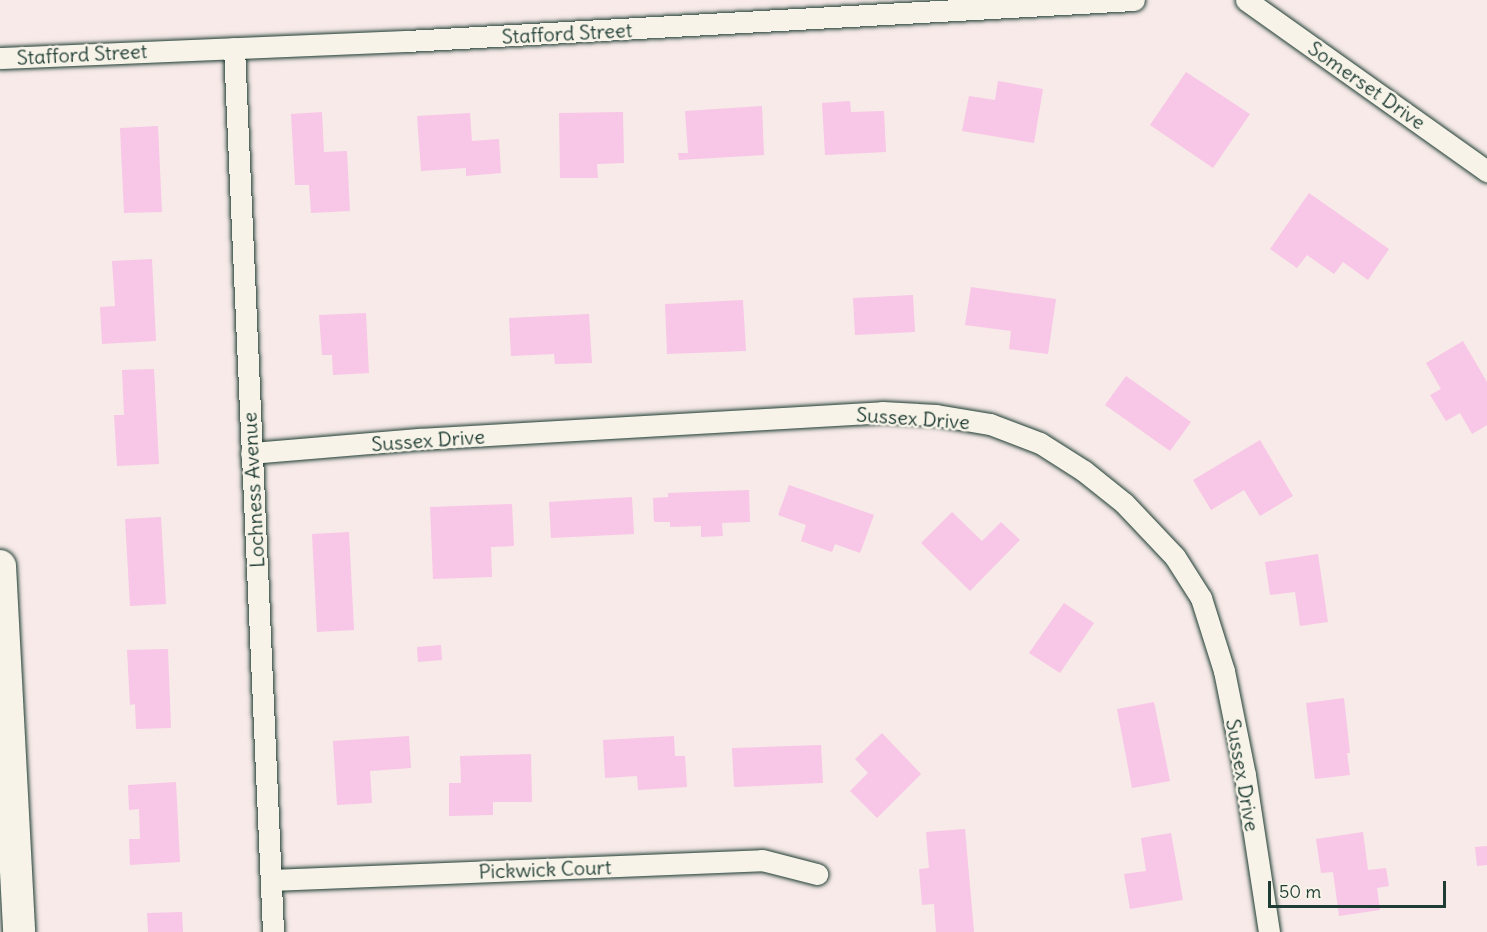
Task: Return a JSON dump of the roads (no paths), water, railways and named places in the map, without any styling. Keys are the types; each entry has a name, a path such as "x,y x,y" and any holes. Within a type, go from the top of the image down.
{"main road":[{"path":"0,566 19,932"}],"street":[{"name":"Stafford Street","path":"0,58 419,41 1134,0"},
{"name":"Somerset Drive","path":"1246,0 1487,171"},
{"name":"Lochness Avenue","path":"234,48 273,932"},
{"name":"Sussex Drive","path":"251,453 420,439 882,412 936,415 990,424 1040,443 1084,471 1124,503 1170,550 1201,598 1224,671 1245,775 1269,932"},
{"name":"Pickwick Court","path":"271,880 762,860 817,874"}]}
